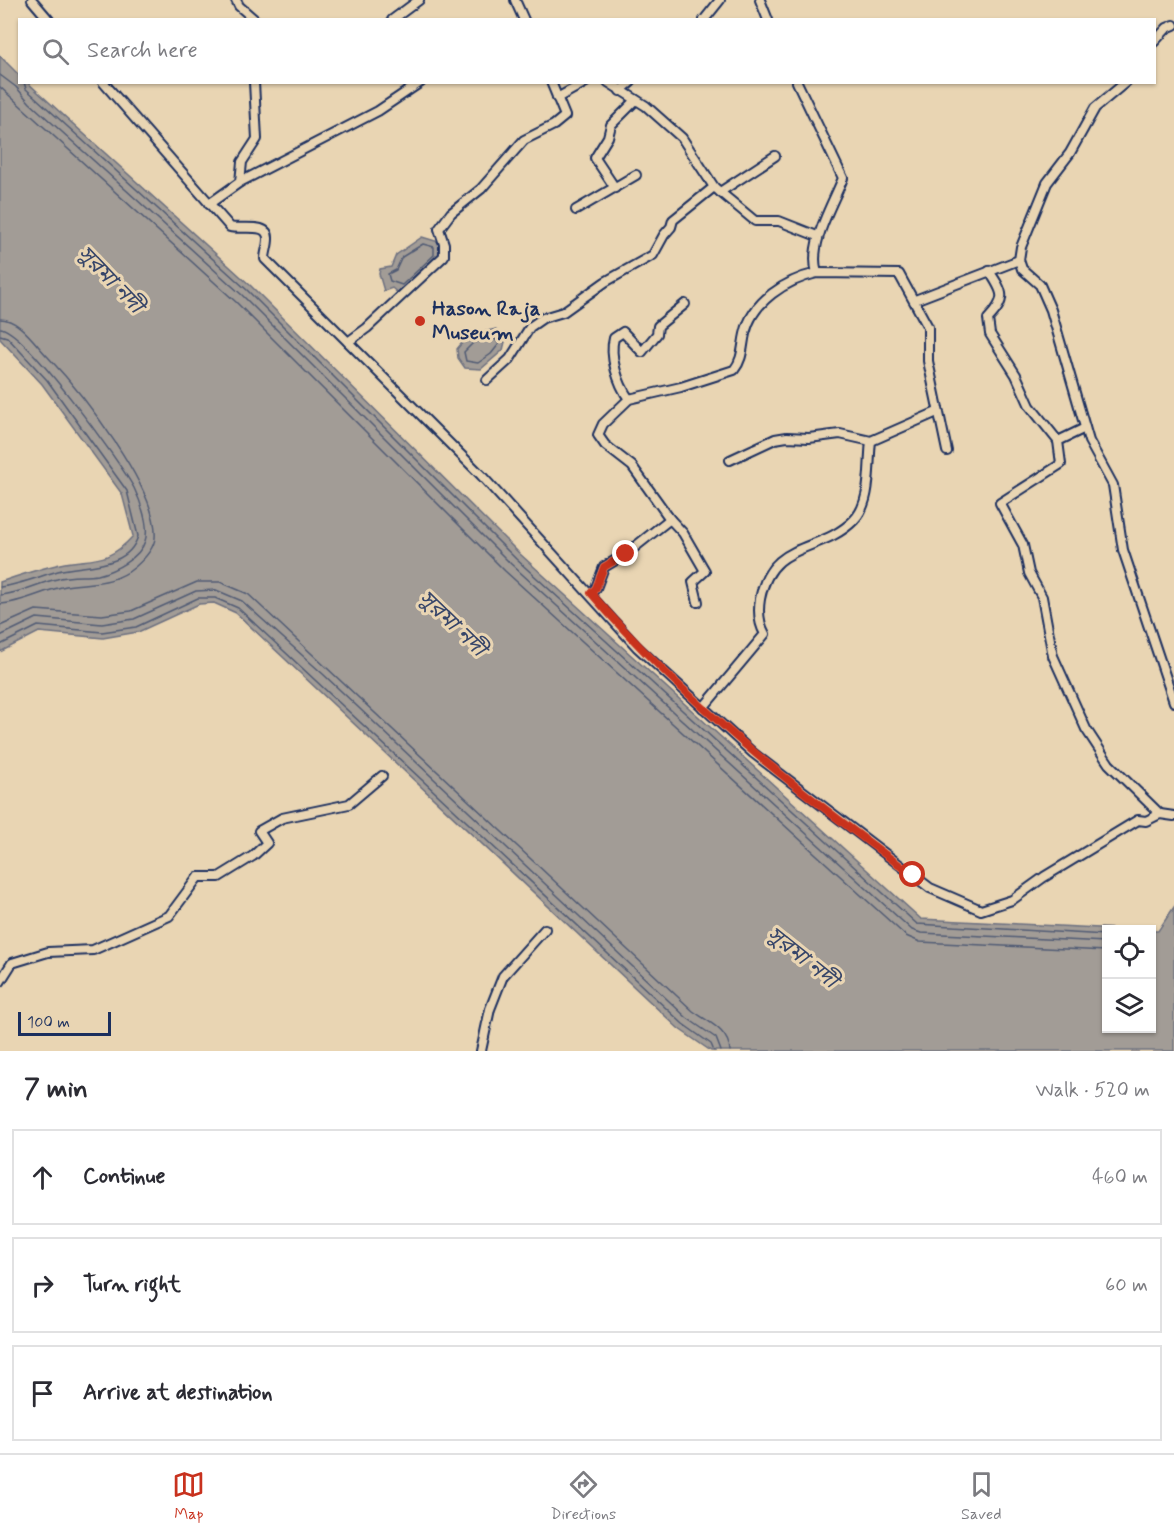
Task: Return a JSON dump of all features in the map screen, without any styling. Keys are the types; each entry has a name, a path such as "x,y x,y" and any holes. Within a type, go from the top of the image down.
{"street":[{"path":"32,0 47,18"},
{"path":"236,0 239,6 253,18"},
{"path":"395,18 419,0"},
{"path":"515,0 523,18"},
{"path":"706,18 720,0"},
{"path":"760,0 767,18"},
{"path":"1156,41 1167,28 1174,25"},
{"path":"105,84 230,226 266,231 268,237 266,259 481,475 591,593 637,647 753,753 930,888 981,910 1012,900 1044,877 1137,820 1146,821 1160,814 1174,816"},
{"path":"240,182 242,162 257,139 254,84"},
{"path":"402,84 404,93"},
{"path":"209,204 240,182 378,111 418,84"},
{"path":"348,342 367,328 444,256 439,229 451,213 481,189 524,140 554,125 565,116 552,84"},
{"path":"557,98 582,84"},
{"path":"611,84 636,100 682,138 717,190 755,221 779,221 817,236"},
{"path":"620,91 629,84"},
{"path":"798,84 843,178 828,217 817,236 814,248 817,273"},
{"path":"1124,84 1095,108 1070,153 1047,183 1021,248 1019,260 1022,268 1040,285 1051,310 1085,428 1113,485 1123,550 1174,702"},
{"path":"615,188 595,158 608,137 612,125 636,100"},
{"path":"487,380 510,359 530,327 543,318 563,312 604,282 653,255 673,220 717,190 776,156"},
{"path":"576,210 636,175"},
{"path":"915,300 1019,260"},
{"path":"989,272 1002,290 1001,305 988,319 990,334 1016,375 1030,406 1058,441 1061,464 1000,503 1023,545 1029,573 1042,597 1053,656 1086,729 1109,764 1160,814"},
{"path":"698,602 693,582 705,571 683,533 670,519 632,466 605,445 598,435 603,424 629,399 681,387 734,370 742,355 745,332 754,313 772,292 817,273 896,273 915,300 928,327 928,361 947,451"},
{"path":"629,399 621,387 611,349 614,338 623,332 642,352 657,334 658,326 685,304"},
{"path":"730,460 775,439 787,437 809,438 840,434 870,441 937,412"},
{"path":"1058,441 1085,428"},
{"path":"703,708 765,634 758,610 762,591 774,564 790,554 835,534 855,520 867,488 870,441"},
{"path":"591,593 596,588 604,567 626,554 670,519"},
{"path":"0,982 12,963 48,952 93,950 169,916 198,877 219,877 254,856 267,843 259,831 282,818 349,804 382,776"},
{"path":"481,1051 490,1009 503,976 544,929"}],"water":[{"name":"সুরমা নদী","path":"0,56 18,74 18,84 29,84 251,286 520,554 921,919 1102,928 1102,1033 1156,1033 1156,931 1174,907 1174,1051 711,1051 679,1029 236,613 214,603 199,604 138,632 103,638 39,632 0,652 0,582 60,564 99,559 115,552 133,536 122,494 42,384 0,339"},
{"path":"422,237 439,242 441,257 399,294 392,288 384,291 379,274 380,269 391,267 396,255"},
{"path":"496,329 505,342 503,350 481,369 465,368 458,358 457,349 479,333"}],"place":[{"name":"Hason Raja Museum","path":"420,321"}],"route":[{"path":"626,554 604,567 596,588 591,593 637,647 753,753 913,875"}]}
